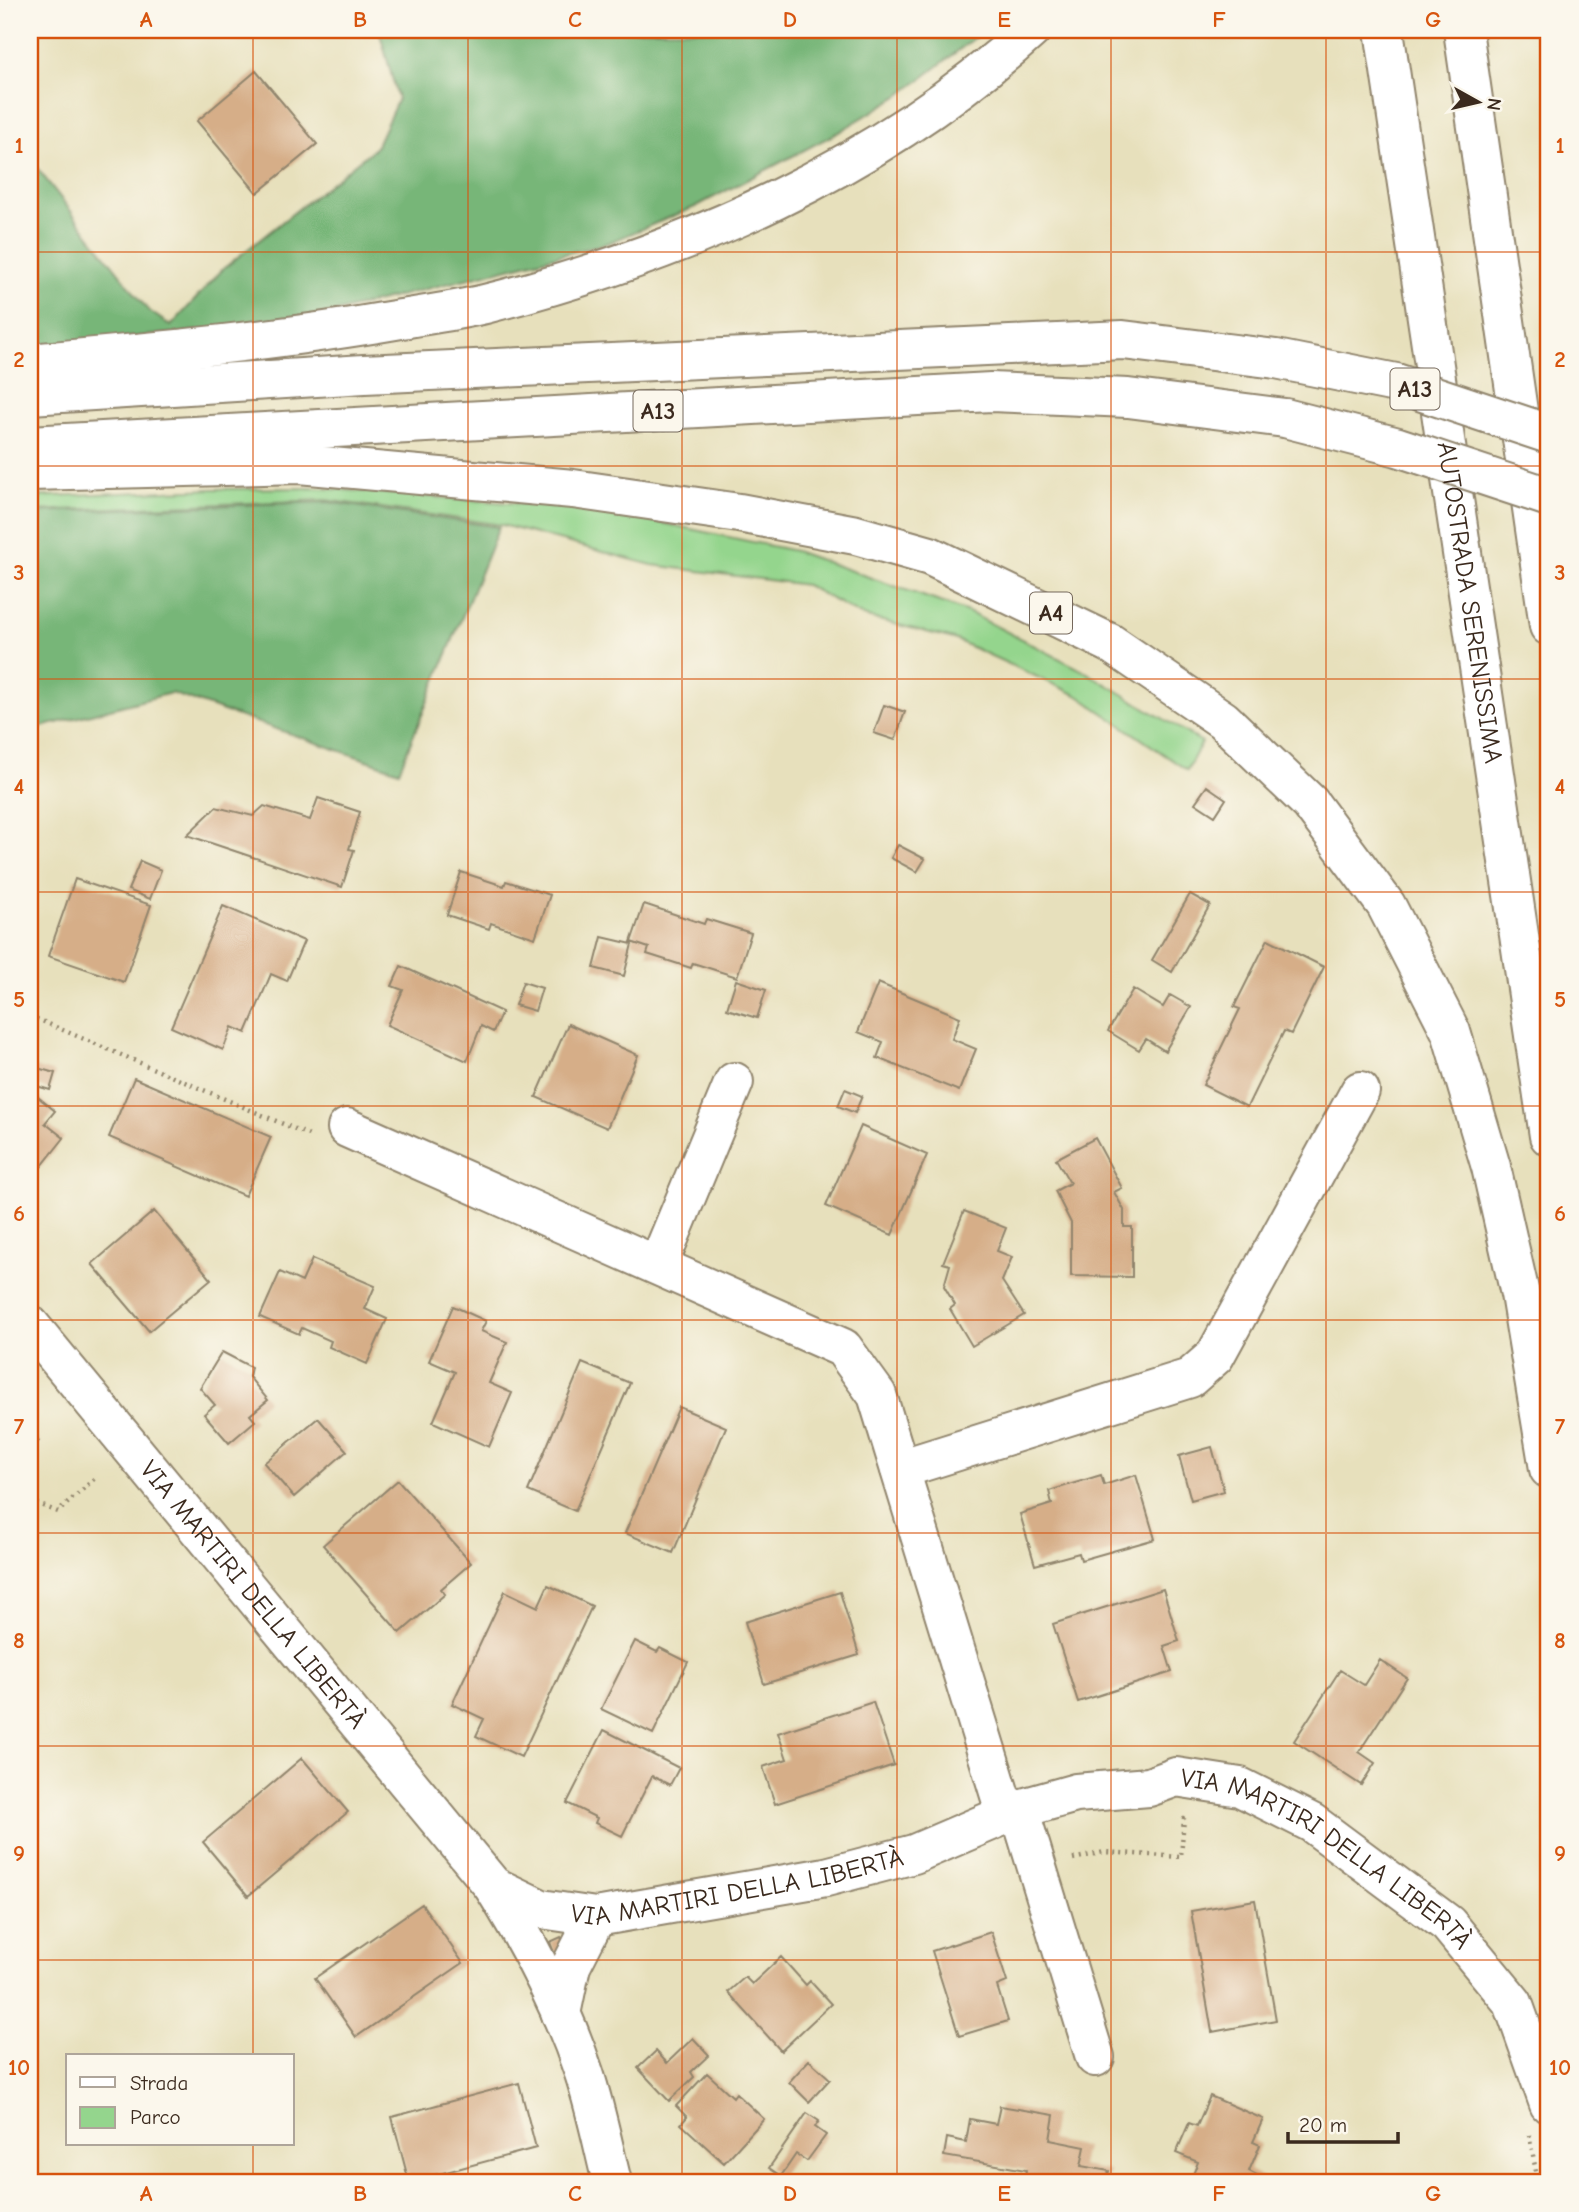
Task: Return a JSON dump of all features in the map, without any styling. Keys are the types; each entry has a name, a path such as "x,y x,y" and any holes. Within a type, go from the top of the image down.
{"main road":[{"path":"30,363 216,346 356,327 484,304 598,271 752,211 884,143 984,71 1031,30"},
{"name":"AUTOSTRADA SERENISSIMA","path":"1384,30 1549,1136"},
{"path":"1463,30 1549,626"},
{"name":"A13","path":"30,395 364,374 1123,340 1276,359 1396,383 1549,434"},
{"name":"A13","path":"30,445 991,392 1128,398 1285,418 1398,447 1549,497"},
{"name":"A4","path":"30,471 299,464 573,489 739,513 856,535 930,556 1110,643 1223,720 1310,803 1386,905 1451,1032 1487,1155 1520,1294 1549,1469"},
{"path":"658,1265 734,1082"},
{"path":"900,1469 1190,1378 1215,1356 1360,1091"},
{"path":"347,1128 843,1348 877,1395 1095,2057"},
{"name":"VIA MARTIRI DELLA LIBERTÀ","path":"30,1325 493,1886 541,1909 596,1917 826,1877 914,1854 1013,1812 1076,1793 1149,1787 1176,1777 1240,1787 1312,1824 1448,1924 1513,2003 1539,2119"},
{"path":"493,1886 523,1935 561,2014 584,2074 612,2182"},
{"path":"561,2014 571,1966 596,1917"}],"path":[{"path":"30,1016 310,1135"},
{"path":"30,1501 58,1512 95,1478"},
{"path":"1067,1860 1104,1852 1181,1857 1184,1818 1197,1815"},
{"path":"1538,2182 1539,2119"}],"green space":[{"path":"379,30 985,30 903,93 839,132 695,207 608,243 300,321 30,347 30,159 148,310 171,326 223,269 376,147 398,99"},
{"path":"318,488 601,510 795,551 968,612 1086,672 1202,742 1187,770 1077,695 954,639 863,616 806,585 652,565 502,525 326,500 30,511 30,497 212,489"},
{"path":"328,502 499,527 399,771 171,693 30,730 30,512"}],"building":[{"path":"256,71 317,144 257,193 197,121"},
{"path":"884,705 905,712 895,740 874,733"},
{"path":"1207,786 1226,799 1215,816 1195,803"},
{"path":"318,798 360,812 349,849 354,850 342,887 187,835 216,807 253,816 264,806 310,820"},
{"path":"898,845 925,859 917,872 891,858"},
{"path":"140,861 161,870 150,899 128,890"},
{"path":"461,872 504,886 506,881 550,895 535,938 491,923 489,929 447,915"},
{"path":"75,879 151,905 124,982 48,956"},
{"path":"1190,894 1210,905 1172,972 1152,960"},
{"path":"644,904 704,924 706,919 751,933 737,977 693,963 691,968 647,954 649,948 631,942"},
{"path":"223,906 304,941 287,981 271,974 246,1033 232,1027 223,1050 171,1027"},
{"path":"602,937 632,944 624,976 594,968"},
{"path":"1268,939 1324,967 1291,1034 1284,1031 1247,1107 1203,1085 1240,1009 1234,1007"},
{"path":"401,966 502,1012 493,1032 481,1026 467,1061 387,1025 403,990 392,986"},
{"path":"736,980 766,990 757,1018 727,1009"},
{"path":"523,982 542,988 535,1011 515,1005"},
{"path":"878,983 960,1017 952,1039 976,1049 959,1091 877,1058 883,1042 858,1032"},
{"path":"1133,989 1163,1007 1170,995 1191,1007 1165,1051 1146,1039 1139,1050 1108,1031"},
{"path":"568,1024 638,1055 607,1128 536,1097"},
{"path":"30,1066 55,1073 50,1090 30,1084"},
{"path":"134,1078 271,1137 245,1196 109,1137"},
{"path":"845,1089 862,1096 855,1113 838,1106"},
{"path":"38,1097 55,1111 45,1123 64,1138 41,1167 30,1158 30,1107"},
{"path":"861,1126 927,1155 892,1235 826,1206"},
{"path":"1095,1138 1122,1188 1114,1192 1124,1210 1124,1227 1132,1227 1132,1277 1071,1276 1071,1223 1055,1191 1070,1183 1056,1159"},
{"path":"154,1211 211,1279 149,1331 92,1264"},
{"path":"964,1211 1006,1228 997,1251 1012,1257 1002,1281 1024,1315 972,1346 950,1309 955,1305 944,1286 950,1265 943,1263"},
{"path":"312,1259 375,1286 365,1309 387,1319 367,1364 329,1347 331,1341 302,1328 299,1334 260,1317 280,1272 302,1282"},
{"path":"453,1306 486,1321 481,1331 507,1342 489,1383 512,1393 489,1447 433,1422 455,1372 429,1361"},
{"path":"222,1352 251,1367 249,1377 268,1400 250,1415 255,1421 229,1443 204,1414 215,1405 200,1388"},
{"path":"582,1363 630,1383 575,1511 528,1491"},
{"path":"679,1407 726,1427 673,1553 625,1533"},
{"path":"318,1418 347,1451 294,1497 264,1463"},
{"path":"30,1430 39,1441 30,1449"},
{"path":"1212,1447 1224,1491 1191,1500 1179,1456"},
{"path":"1101,1475 1104,1485 1136,1475 1155,1539 1081,1560 1079,1553 1035,1565 1020,1514 1052,1504 1049,1491"},
{"path":"398,1480 471,1563 441,1589 445,1594 400,1633 323,1545"},
{"path":"548,1585 592,1606 521,1757 476,1736 484,1719 452,1704 505,1591 538,1607"},
{"path":"1163,1589 1179,1641 1164,1646 1172,1672 1078,1702 1053,1624"},
{"path":"840,1592 859,1655 764,1684 745,1622"},
{"path":"635,1641 657,1652 660,1648 688,1662 653,1734 601,1709"},
{"path":"1380,1660 1407,1678 1359,1752 1375,1763 1361,1785 1294,1741 1340,1670 1364,1685"},
{"path":"873,1702 894,1765 775,1804 763,1767 787,1759 778,1733"},
{"path":"604,1730 679,1768 670,1785 652,1776 622,1836 595,1823 597,1818 567,1803"},
{"path":"302,1758 348,1812 248,1896 203,1842"},
{"path":"1255,1900 1276,2020 1212,2032 1191,1911"},
{"path":"422,1904 463,1963 356,2037 315,1978"},
{"path":"991,1932 1007,1982 997,1986 1008,2021 959,2036 932,1951"},
{"path":"561,1937 565,1948 554,1953 550,1942"},
{"path":"781,1957 806,1985 810,1981 831,2004 781,2051 728,1992 745,1977 752,1984"},
{"path":"693,2038 709,2055 691,2072 694,2077 669,2101 638,2068 656,2051 667,2063"},
{"path":"809,2060 830,2079 809,2102 789,2082"},
{"path":"707,2073 733,2097 736,2093 764,2119 724,2163 681,2124 687,2117 676,2106"},
{"path":"519,2083 536,2148 409,2182 392,2117"},
{"path":"1210,2096 1263,2119 1253,2142 1260,2145 1249,2171 1270,2182 1190,2182 1198,2162 1176,2153 1189,2123 1197,2126"},
{"path":"1000,2106 1054,2115 1050,2140 1085,2147 1081,2166 1109,2171 1106,2182 1024,2182 1026,2170 944,2156 947,2138 966,2142 970,2119 996,2124"},
{"path":"807,2113 819,2121 815,2127 826,2135 807,2161 796,2154 781,2176 769,2168"}]}
